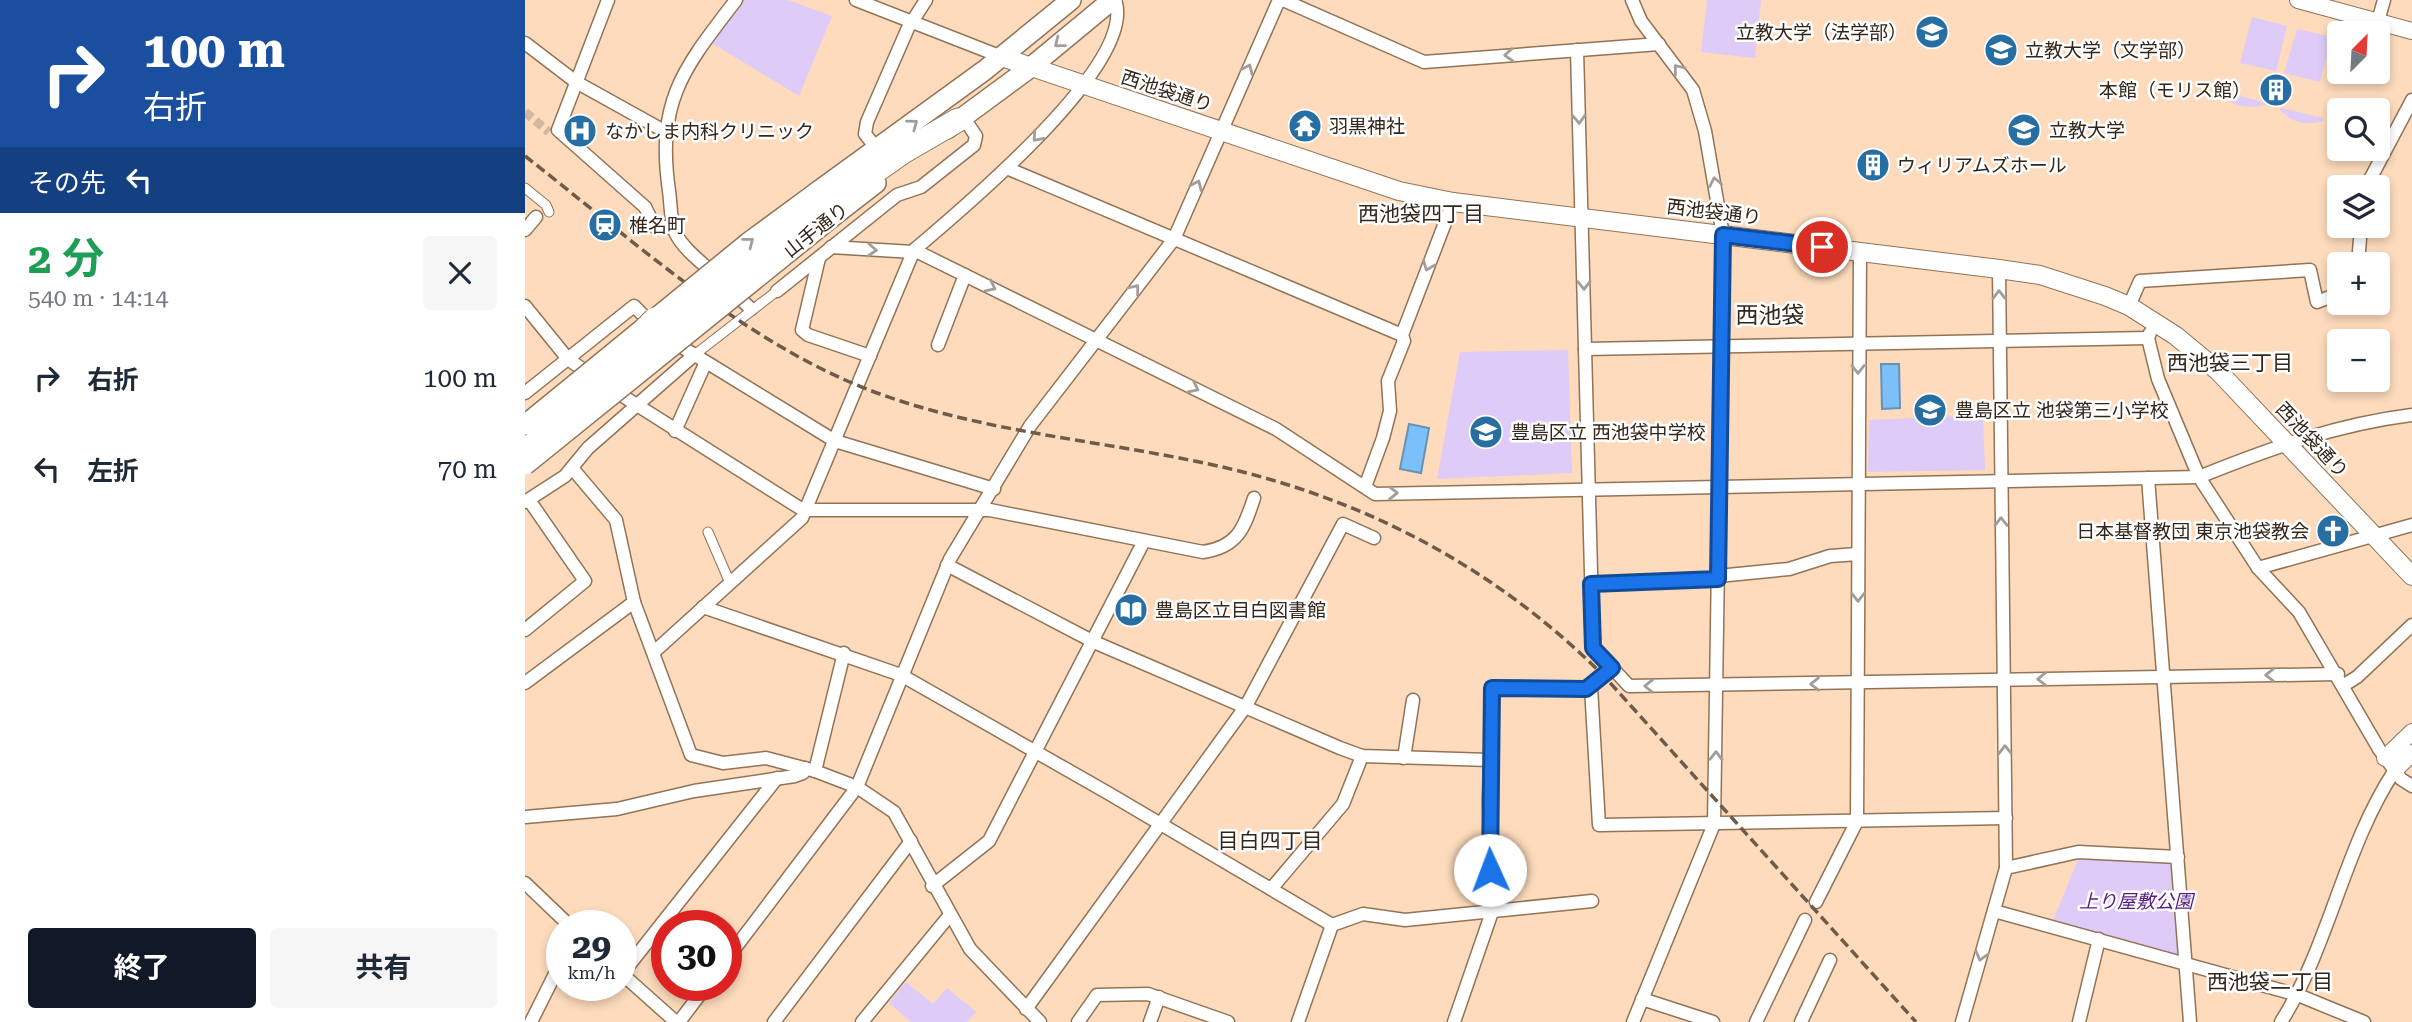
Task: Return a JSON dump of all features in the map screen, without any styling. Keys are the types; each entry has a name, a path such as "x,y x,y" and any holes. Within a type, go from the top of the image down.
{"highway":[{"path":"525,451 680,321 826,204 903,152 960,118"},
{"path":"525,438 600,376 655,318"}],"main road":[{"name":"山手通り","path":"525,466 826,204 878,150 1002,57 1070,0"},
{"path":"960,118 1031,67 1113,0"},
{"name":"西池袋通り","path":"1002,57 1390,188 1453,202 1999,269 2064,282 2129,306 2151,330 2197,352 2412,576"},
{"name":"山手通り","path":"525,425 655,318 826,204"}],"street":[{"path":"608,0 554,131 645,207 655,227 674,226"},
{"path":"736,0 686,66 677,83 666,132 666,170 677,236 688,250 751,309"},
{"path":"856,0 1002,57"},
{"path":"878,150 865,134 867,122 912,22 926,0"},
{"path":"654,652 802,518 803,510 835,441 914,251 1009,169 1083,86 1117,24 1119,11 1113,0"},
{"path":"742,939 857,787 947,565 1030,426 1174,239 1281,0 1424,62 1659,44"},
{"path":"1632,0 1641,21 1693,90 1707,143 1723,235 1719,348 1714,824 1633,1022"},
{"path":"2298,0 2378,21 2384,0"},
{"path":"2391,25 2412,31"},
{"path":"525,43 576,82 666,132"},
{"path":"1577,50 1593,648 1629,686 2165,677 2341,680 2357,677 2412,625"},
{"path":"2372,175 2412,100"},
{"path":"525,630 585,581 527,501 572,468 588,448 693,355 897,195 921,187 974,145 976,136 960,118"},
{"path":"1009,169 1402,335"},
{"path":"525,188 546,205 549,212"},
{"path":"1365,487 1390,411 1388,381 1403,341 1402,335 1453,202"},
{"path":"525,230 536,217"},
{"path":"831,247 914,251 1276,429 1375,494 2199,477 2287,444 2377,420 2412,415"},
{"path":"1816,902 1857,821 1860,252"},
{"path":"819,258 802,330 808,335 870,356"},
{"path":"1962,1022 2005,868 1999,269"},
{"path":"2129,306 2140,281 2310,270 2317,302 2327,298"},
{"path":"938,345 965,275"},
{"path":"525,306 568,359 675,431 803,510 981,510 1203,552 1225,549 1237,537 1248,518 1254,498"},
{"path":"525,393 634,306 663,335 705,364 835,441 994,489"},
{"path":"1585,349 2000,341 2151,330 2158,379 2199,477 2258,568 2299,611 2341,680 2357,713 2401,779 2412,786"},
{"path":"675,431 705,364"},
{"path":"572,468 615,520 634,602 691,755 723,763 766,758 810,770 857,787 894,812 949,916 985,969 1040,1022"},
{"path":"2148,478 2188,965 2190,1022"},
{"path":"1026,1009 1246,706 1343,524 1374,538"},
{"path":"2258,568 2412,526"},
{"path":"708,533 730,583"},
{"path":"932,886 989,841 1144,541"},
{"path":"1591,584 1718,578 1789,569 1830,556 1858,554"},
{"path":"947,565 1094,642 1362,756 1490,760"},
{"path":"525,683 634,602"},
{"path":"703,607 844,653 901,675 1332,925 1366,914 1405,920 1592,901"},
{"path":"810,770 844,653"},
{"path":"1454,1022 1492,912 1492,688 1591,687 1612,668"},
{"path":"1591,687 1598,825 2006,818"},
{"path":"1404,758 1413,700"},
{"path":"2281,1022 2298,995 2342,881 2384,786 2390,764 2412,732"},
{"path":"2390,764 2412,753"},
{"path":"1271,889 1343,804 1362,756"},
{"path":"525,817 617,809 694,791 810,770"},
{"path":"637,954 777,778"},
{"path":"774,1022 911,841"},
{"path":"2005,868 2078,852 2178,857"},
{"path":"525,883 553,910"},
{"path":"1994,911 2298,995 2360,1021"},
{"path":"862,1022 949,916"},
{"path":"1756,1022 1805,920"},
{"path":"1298,1022 1332,925"},
{"path":"2079,1022 2099,939"},
{"path":"1801,1022 1830,960"},
{"path":"637,988 677,1022 694,1001"},
{"path":"531,1022 546,992"},
{"path":"1078,1022 1097,995 1148,994 1228,1022"},
{"path":"1150,1022 1159,997"},
{"path":"1642,999 1712,1022"}],"green space":[{"path":"743,0 788,0 832,16 799,96 710,42"},
{"path":"1707,0 1761,0 1755,58 1701,52"},
{"path":"2252,17 2287,26 2276,71 2240,63"},
{"path":"2297,29 2327,36 2327,56 2320,82 2284,73"},
{"path":"2224,91 2266,105 2236,105 2221,93"},
{"path":"2279,109 2323,118 2323,121 2299,122"},
{"path":"1568,350 1572,473 1437,479 1460,352"},
{"path":"1983,415 1985,470 1868,472 1869,420"},
{"name":"上り屋敷公園","path":"2079,857 2176,862 2184,958 2052,923"},
{"path":"906,982 933,1004 947,988 976,1012 967,1022 911,1022 889,1003"}],"water":[{"path":"1881,364 1899,364 1900,408 1882,409"},
{"path":"1409,424 1429,428 1421,473 1400,469"}],"tunnel":[{"path":"525,112 549,132"}],"railway":[{"path":"525,156 694,289 785,349 832,374 880,394 960,418 1204,463 1261,477 1316,494 1369,515 1469,568 1516,600 1561,636 1604,676 1916,1022"}],"place":[{"name":"立教大学（法学部）","path":"1932,32"},
{"name":"立教大学（文学部）","path":"2001,50"},
{"name":"本館（モリス館）","path":"2276,90"},
{"name":"羽黒神社","path":"1305,126"},
{"name":"立教大学","path":"2024,130"},
{"name":"なかしま内科クリニック","path":"580,131"},
{"name":"ウィリアムズホール","path":"1873,165"},
{"name":"椎名町","path":"605,225"},
{"name":"豊島区立 池袋第三小学校","path":"1930,410"},
{"name":"豊島区立 西池袋中学校","path":"1486,432"},
{"name":"日本基督教団 東京池袋教会","path":"2333,531"},
{"name":"豊島区立目白図書館","path":"1131,610"}],"district":[{"name":"西池袋四丁目","path":"1421,214"},
{"name":"西池袋","path":"1770,315"},
{"name":"西池袋三丁目","path":"2230,363"},
{"name":"目白四丁目","path":"1270,841"},
{"name":"西池袋二丁目","path":"2270,982"}],"route":[{"path":"1490,870 1492,688 1586,689 1612,668 1593,648 1591,584 1718,579 1719,348 1723,235 1822,247"}]}
